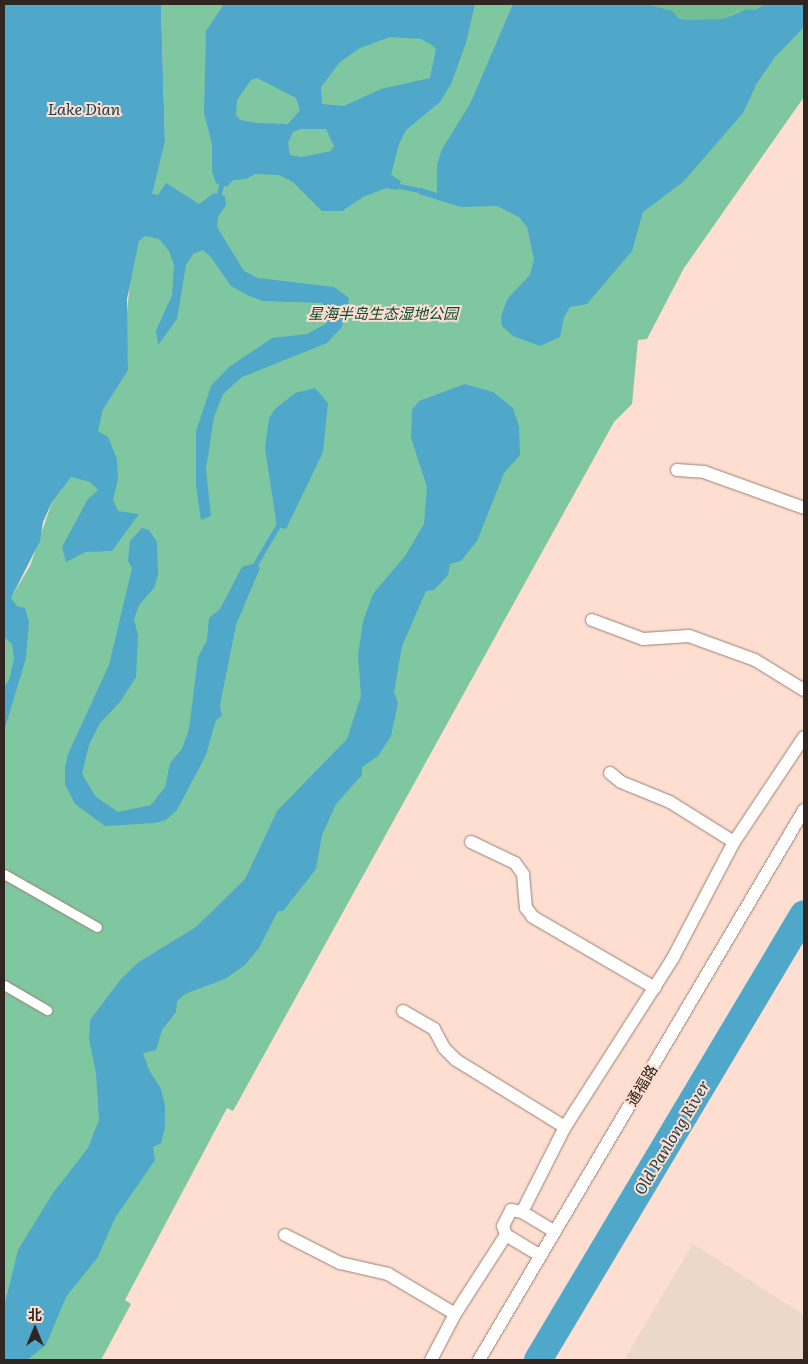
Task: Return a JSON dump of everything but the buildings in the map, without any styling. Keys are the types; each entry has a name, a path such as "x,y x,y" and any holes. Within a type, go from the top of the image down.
{"street":[{"path":"677,470 704,472 804,508"},
{"path":"592,620 642,639 689,636 755,660 804,690"},
{"path":"522,1212 565,1127 654,988 734,842 804,737"},
{"path":"610,773 635,789 670,802 734,842"},
{"name":"通福路","path":"479,1360 804,810"},
{"path":"471,842 515,863 523,874 526,908 533,917 654,988"},
{"path":"4,874 97,927"},
{"path":"4,985 47,1010"},
{"path":"403,1011 434,1029 444,1048 456,1060 565,1127"},
{"path":"540,1255 506,1235 502,1226 511,1210 522,1212 554,1231"},
{"path":"285,1235 340,1262 388,1274 454,1314"},
{"path":"431,1360 454,1314 506,1235"}],"shaded area":[{"path":"693,1244 804,1315 804,1360 624,1360"}],"green space":[{"name":"星海半岛生态湿地公园","path":"161,4 804,4 804,97 684,268 647,339 638,340 632,404 614,422 233,1111 227,1108 125,1300 131,1304 101,1360 4,1360 4,609 30,566 52,502 97,432 103,410 128,369 126,323 131,271 165,142"},
{"path":"646,4 766,4 755,10 735,12 723,19 686,20"}],"water":[{"name":"Lake Dian","path":"4,4 161,4 165,142 152,194 158,195 166,183 199,204 214,193 225,196 226,205 218,217 217,227 244,271 258,278 334,287 349,298 348,310 341,328 327,343 242,377 223,394 214,417 206,469 211,516 201,520 196,486 196,431 211,386 229,367 272,338 307,334 327,323 330,314 322,303 263,301 249,296 231,286 210,256 203,250 193,254 186,265 177,319 158,345 156,331 172,295 174,265 169,251 159,239 145,236 139,241 127,299 128,370 103,410 98,431 108,437 117,459 118,479 113,500 118,511 139,514 112,551 86,552 66,562 62,547 88,499 98,490 90,482 71,477 52,502 43,522 40,541 11,598 17,606 25,608 29,622 26,658 4,731 4,687 9,680 14,658 12,644 4,637"},
{"path":"224,4 475,4 466,43 451,84 440,102 406,130 399,144 391,175 401,181 397,190 386,188 363,197 342,211 322,211 293,182 279,175 255,174 246,179 233,180 227,187 216,183 212,171 212,144 204,113 206,31","holes":["390,37 421,39 436,49 430,78 381,89 344,106 322,104 321,87 340,62 360,48","257,78 296,98 300,110 288,124 256,123 240,120 236,115 237,100 251,80","301,129 326,129 334,146 331,151 302,157 290,155 288,143 293,132"]},
{"path":"513,4 646,4 672,11 678,18 686,20 723,19 748,9 755,10 766,4 804,4 804,27 775,57 757,83 743,113 683,182 643,212 632,251 587,304 570,307 564,317 560,337 540,346 513,336 502,326 501,316 508,298 530,275 534,259 527,227 519,217 497,206 461,207 419,194 421,188 437,193 437,165 442,149 470,104"},
{"path":"465,384 493,392 513,408 519,426 520,455 504,473 477,541 461,561 450,564 448,575 434,590 426,591 402,646 394,692 398,703 391,736 378,756 362,767 362,775 336,804 322,835 316,869 283,911 278,911 259,948 245,965 225,979 185,994 177,1001 176,1012 162,1030 156,1050 143,1053 149,1070 161,1089 165,1106 165,1128 161,1143 153,1147 155,1160 115,1218 98,1257 66,1297 46,1345 27,1360 4,1360 4,1307 18,1250 53,1193 88,1148 99,1120 96,1073 89,1039 90,1020 121,979 139,962 196,927 245,879 277,811 347,739 361,696 358,655 363,621 373,594 405,556 424,524 427,487 411,438 412,410 419,401"},
{"path":"315,388 328,403 323,452 286,529 277,527 265,448 269,418 275,409 295,393"},
{"path":"142,528 149,530 157,542 158,575 154,588 139,605 134,619 138,635 136,677 120,702 100,723 89,745 82,774 96,797 118,812 151,805 165,787 170,763 182,749 189,729 198,657 207,640 209,618 220,609 242,567 256,563 260,568 236,625 220,705 222,716 216,720 206,755 177,810 166,820 155,823 105,826 75,804 65,784 65,767 68,754 109,665 132,568 128,561 130,541"}],"waterway":[{"path":"219,194 221,185"},
{"path":"399,186 420,190"},
{"path":"256,563 277,527"},
{"name":"Old Panlong River","path":"538,1360 804,914"}]}
